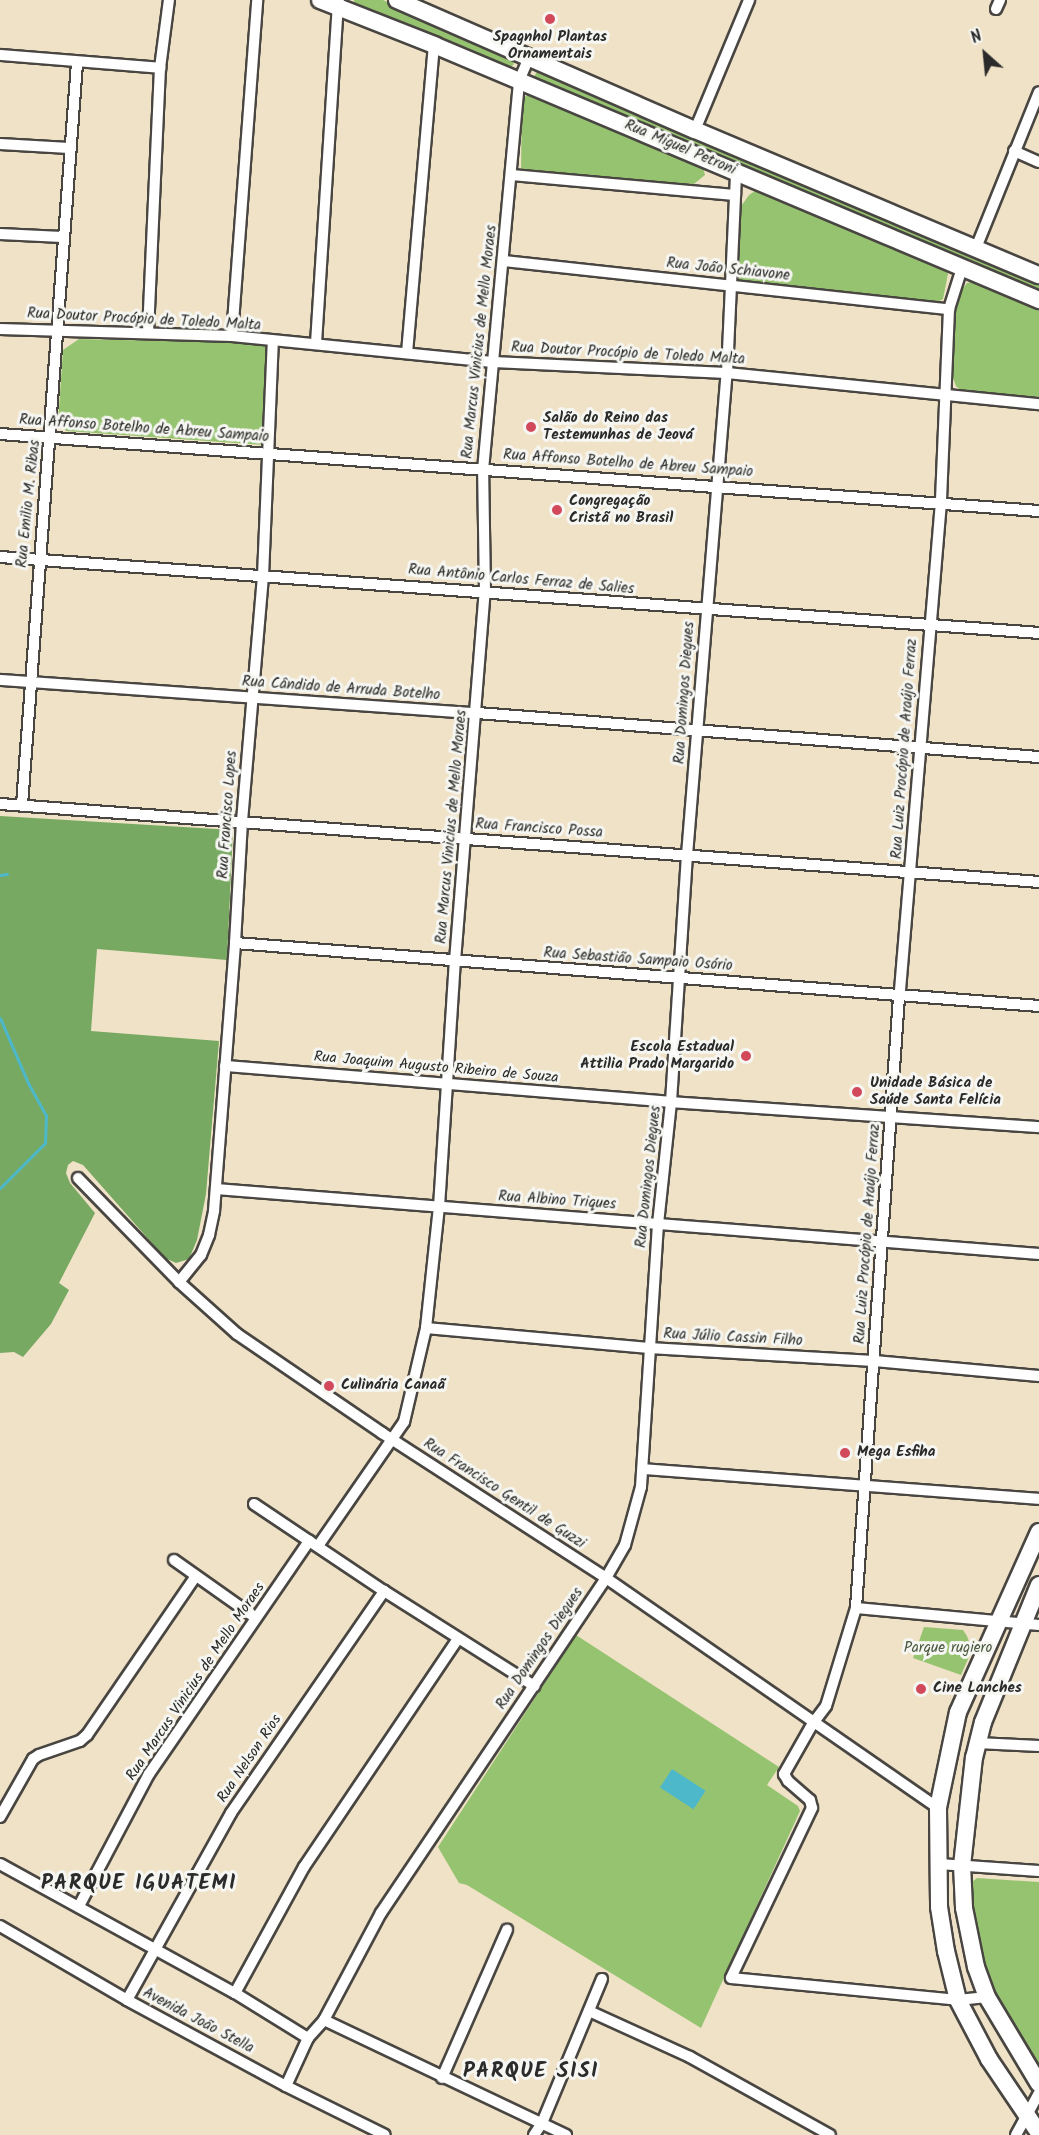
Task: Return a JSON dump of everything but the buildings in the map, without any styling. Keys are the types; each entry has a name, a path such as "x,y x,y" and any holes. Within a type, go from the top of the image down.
{"main road":[{"name":"Rua Miguel Petroni","path":"320,0 340,4 1039,300"},
{"name":"Rua Miguel Petroni","path":"396,0 695,130 1039,275"},
{"path":"1039,1532 958,1713 938,1808 939,1907 958,2000 977,2039 1026,2117 1039,2133"},
{"path":"1039,1585 988,1703 977,1743 962,1865 964,1908 970,1945 987,1997 1039,2084"}],"street":[{"path":"148,332 160,68 169,0"},
{"path":"232,336 257,0"},
{"path":"695,130 749,0"},
{"path":"316,343 340,4"},
{"path":"407,353 434,45"},
{"path":"0,55 160,68"},
{"name":"Rua Marcus Vinicius de Mello Moraes","path":"79,1906 149,1774 256,1618 404,1422 426,1328 439,1206 455,962 477,713 485,591 483,470 519,81 529,57"},
{"name":"Rua Emilio M. Ribas","path":"22,806 38,560 51,439 56,330 77,63"},
{"path":"976,248 1039,92"},
{"path":"0,144 69,148"},
{"path":"1014,151 1039,162"},
{"name":"Rua Domingos Diegues","path":"286,2086 308,2038 324,2020 381,1913 606,1578 625,1545 641,1487 658,1224 671,1102 687,855 727,373 736,171"},
{"path":"511,175 735,195"},
{"path":"0,234 63,237"},
{"name":"Rua João Schiavone","path":"504,261 949,309"},
{"name":"Rua Luiz Procópio de Araújo Ferraz","path":"958,2000 731,1978 812,1808 810,1800 788,1781 784,1774 830,1696 855,1608 899,997 941,502 949,309 962,268"},
{"name":"Rua Doutor Procópio de Toledo Malta","path":"0,328 232,336 493,362 727,373 1039,404"},
{"name":"Rua Francisco Lopes","path":"179,1282 201,1255 209,1235 216,1189 242,821 263,576 270,454 273,341"},
{"name":"Rua Affonso Botelho de Abreu Sampaio","path":"0,434 1039,510"},
{"name":"Rua Antônio Carlos Ferraz de Salies","path":"0,557 1039,633"},
{"name":"Rua Cândido de Arruda Botelho","path":"0,680 477,713 1039,757"},
{"name":"Rua Francisco Possa","path":"0,804 1039,882"},
{"name":"Rua Sebastião Sampaio Osório","path":"235,943 899,997 1039,1006"},
{"name":"Rua Joaquim Augusto Ribeiro de Souza","path":"225,1066 671,1102 1039,1127"},
{"name":"Rua Francisco Gentil de Guzzi","path":"78,1178 179,1282 237,1334 392,1440 606,1578 938,1808"},
{"name":"Rua Albino Triques","path":"216,1189 1039,1254"},
{"name":"Rua Júlio Cassin Filho","path":"426,1328 649,1348 874,1362 1039,1376"},
{"path":"643,1468 1039,1499"},
{"path":"254,1504 384,1591 534,1686"},
{"path":"174,1560 256,1618"},
{"path":"0,1817 33,1759 80,1741 87,1735 195,1577"},
{"name":"Rua Nelson Rios","path":"127,2000 156,1952 231,1813 384,1591"},
{"path":"855,1608 1039,1625"},
{"path":"235,1993 304,1867 458,1639"},
{"path":"977,1743 1039,1746"},
{"path":"0,1864 79,1906 156,1952 235,1993 308,2038"},
{"path":"939,1864 1039,1871"},
{"name":"Avenida João Stella","path":"0,1926 127,2000 286,2086 385,2135"},
{"path":"442,2078 507,1930"},
{"path":"534,2135 542,2123 602,1979"},
{"path":"958,2000 987,1997"},
{"path":"589,2011 690,2057 830,2135"},
{"path":"324,2020 566,2135"},
{"path":"1016,2135 1039,2093"}],"green space":[{"path":"354,0 383,0 510,55 514,64 510,68 353,5"},
{"path":"542,70 1039,281 1039,294 533,79 536,73"},
{"path":"532,93 703,167 705,175 694,184 521,172 522,98"},
{"path":"758,189 944,268 948,274 943,299 936,303 740,281 737,274 739,209 749,195"},
{"path":"976,281 1039,307 1039,397 961,391 956,386 953,378 955,312 959,294 967,283"},
{"path":"79,339 259,343 265,347 269,357 263,445 66,431 58,422 63,350"},
{"path":"0,816 233,830 227,960 97,949 91,1031 219,1041 206,1194 197,1240 189,1259 176,1263 165,1258 83,1165 73,1161 68,1165 66,1173 70,1183 95,1213 59,1283 69,1290 51,1324 23,1357 14,1352 0,1353"},
{"name":"Parque rugiero","path":"924,1627 963,1630 972,1650 961,1675 913,1658"},
{"path":"576,1635 779,1767 767,1785 798,1806 800,1811 701,2028 467,1885 459,1883 438,1847"},
{"path":"977,1878 1039,1882 1039,2071 989,1981 975,1930 970,1892 972,1882"}],"water":[{"path":"672,1769 706,1791 694,1809 660,1787"}],"waterway":[{"path":"0,875 7,874"},
{"path":"0,1018 28,1083 46,1115 45,1143 0,1188"}],"place":[{"name":"Spagnhol Plantas Ornamentais","path":"550,19"},
{"name":"Salão do Reino das Testemunhas de Jeová","path":"531,427"},
{"name":"Congregação Cristã no Brasil","path":"557,510"},
{"name":"Escola Estadual Attilia Prado Margarido","path":"746,1056"},
{"name":"Unidade Básica de Saúde Santa Felícia","path":"857,1092"},
{"name":"Culinária Canaã","path":"329,1386"},
{"name":"Mega Esfiha","path":"845,1453"},
{"name":"Cine Lanches","path":"921,1689"}],"district":[{"name":"PARQUE IGUATEMI","path":"139,1884"},
{"name":"PARQUE SISI","path":"531,2072"}]}
